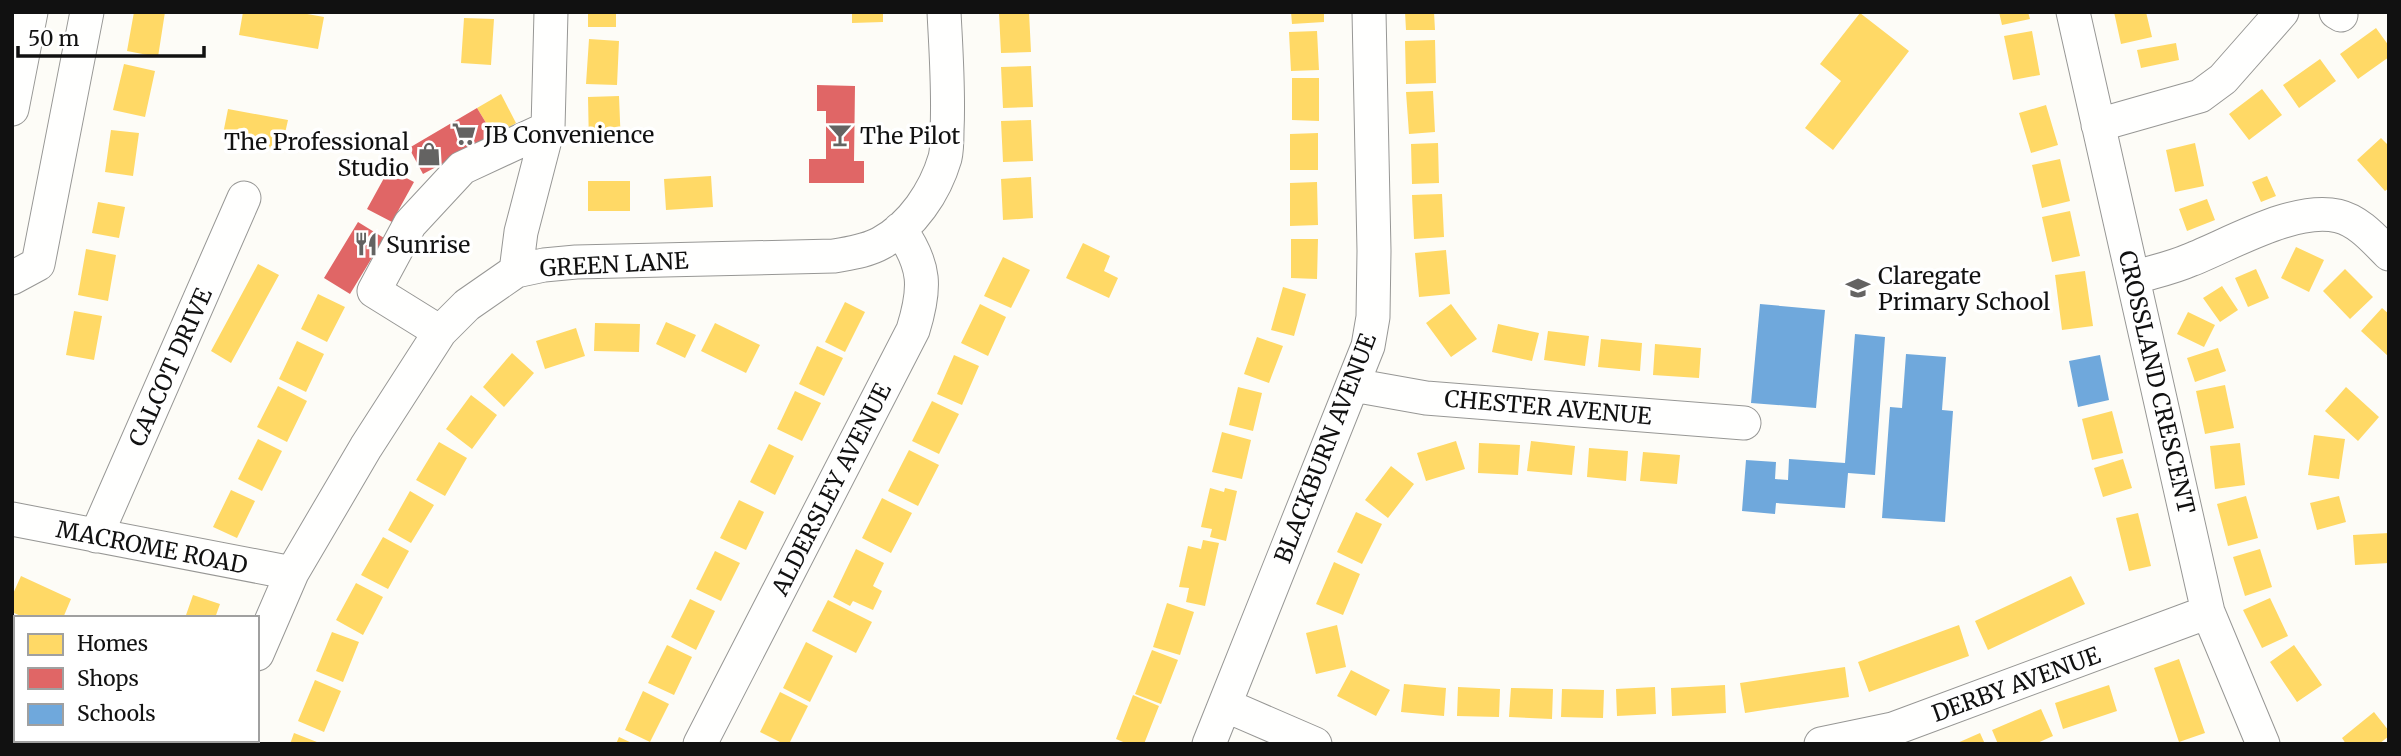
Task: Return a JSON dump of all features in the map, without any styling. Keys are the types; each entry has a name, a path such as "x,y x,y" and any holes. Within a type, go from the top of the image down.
{"street":[{"path":"12,108 31,12"},
{"path":"12,278 38,264 87,12"},
{"path":"516,271 521,232 548,128 551,12"},
{"name":"GREEN LANE","path":"259,649 292,573 366,447 440,332 467,305 516,271 576,262 834,256 857,252 881,243 900,229 918,211 933,187 946,157 948,113 944,12"},
{"name":"BLACKBURN AVENUE","path":"1209,744 1368,346 1373,317 1369,12"},
{"name":"CROSSLAND CRESCENT","path":"2073,12 2208,612 2263,744"},
{"path":"2098,125 2200,96 2223,79 2262,38 2282,12"},
{"path":"440,332 374,291 410,224 462,168 548,128"},
{"name":"CALCOT DRIVE","path":"96,536 244,198"},
{"path":"2133,278 2187,261 2257,231 2317,214 2338,216 2355,223 2389,254"},
{"name":"ALDERSLEY AVENUE","path":"701,744 913,330 923,283 919,263 900,229"},
{"name":"CHESTER AVENUE","path":"1353,385 1426,398 1744,423"},
{"name":"MACROME ROAD","path":"12,519 292,573"},
{"name":"DERBY AVENUE","path":"1821,744 1893,729 2208,612"},
{"path":"1225,705 1315,744"}],"building: Homes":[{"path":"134,12 165,12 158,57 127,51"},
{"path":"243,12 296,12 324,17 318,49 239,35"},
{"path":"588,12 616,12 616,27 588,27"},
{"path":"852,12 883,12 883,22 852,23"},
{"path":"1029,12 1031,52 1001,53 999,13"},
{"path":"1291,12 1324,12 1324,22 1292,24"},
{"path":"1405,12 1434,12 1435,30 1406,30"},
{"path":"1999,12 2028,12 2030,19 2002,25"},
{"path":"2114,12 2146,12 2152,37 2121,44"},
{"path":"1860,13 1909,51 1833,150 1805,128 1841,81 1820,64"},
{"path":"464,18 494,19 491,65 461,63"},
{"path":"2376,28 2389,46 2389,57 2358,79 2340,54"},
{"path":"1317,31 1319,70 1291,71 1289,32"},
{"path":"2032,31 2040,75 2013,80 2004,36"},
{"path":"589,39 619,41 617,85 586,84"},
{"path":"1435,40 1436,83 1406,84 1405,41"},
{"path":"2176,43 2179,60 2141,68 2137,50"},
{"path":"2320,59 2336,81 2299,108 2283,85"},
{"path":"124,64 155,71 145,117 113,110"},
{"path":"1031,66 1033,107 1003,108 1001,67"},
{"path":"1292,78 1319,78 1319,121 1292,120"},
{"path":"2262,89 2282,115 2249,140 2229,114"},
{"path":"1433,91 1435,132 1409,134 1406,92"},
{"path":"501,94 516,123 494,136 477,108"},
{"path":"619,96 621,146 589,146 588,97"},
{"path":"2046,105 2058,145 2031,153 2019,113"},
{"path":"228,109 288,120 281,151 222,139"},
{"path":"1031,120 1033,161 1003,162 1001,121"},
{"path":"111,130 139,133 133,176 105,172"},
{"path":"1318,133 1318,170 1290,170 1290,134"},
{"path":"2381,138 2389,146 2389,188 2385,191 2357,160"},
{"path":"1438,143 1439,183 1412,184 1411,144"},
{"path":"2195,143 2204,186 2175,192 2166,150"},
{"path":"2060,159 2070,201 2042,208 2032,165"},
{"path":"711,176 713,207 666,210 664,179"},
{"path":"2267,176 2276,196 2261,202 2252,182"},
{"path":"1031,177 1033,218 1003,220 1001,179"},
{"path":"588,181 630,181 630,211 588,211"},
{"path":"1317,182 1318,225 1290,226 1290,183"},
{"path":"1442,194 1444,237 1414,239 1412,195"},
{"path":"2207,199 2215,220 2187,231 2179,209"},
{"path":"98,202 125,207 119,238 92,233"},
{"path":"2070,211 2080,256 2052,262 2042,217"},
{"path":"1291,239 1318,239 1317,279 1291,278"},
{"path":"1083,243 1110,256 1104,271 1118,278 1109,298 1066,278"},
{"path":"2296,247 2324,260 2309,292 2281,278"},
{"path":"86,249 116,255 108,301 78,295"},
{"path":"1446,250 1450,294 1419,297 1415,253"},
{"path":"1003,257 1030,270 1011,308 984,296"},
{"path":"258,264 279,275 231,363 211,351"},
{"path":"2256,269 2269,298 2248,307 2235,278"},
{"path":"2345,269 2373,297 2350,319 2323,291"},
{"path":"2085,271 2093,326 2062,330 2055,275"},
{"path":"2222,286 2238,310 2220,322 2203,298"},
{"path":"1283,287 1306,294 1294,336 1271,330"},
{"path":"318,294 345,307 327,342 301,329"},
{"path":"845,302 865,312 845,352 825,342"},
{"path":"980,304 1006,317 988,356 961,343"},
{"path":"1451,304 1477,339 1451,357 1426,323"},
{"path":"2382,308 2389,314 2389,357 2361,331"},
{"path":"74,311 102,316 94,360 66,355"},
{"path":"2188,312 2215,325 2204,347 2177,334"},
{"path":"666,322 696,335 685,358 656,344"},
{"path":"595,323 640,324 639,352 594,351"},
{"path":"715,323 760,345 746,373 701,351"},
{"path":"1498,324 1539,333 1532,361 1492,352"},
{"path":"576,328 585,356 545,369 536,341"},
{"path":"1548,331 1589,336 1585,366 1544,360"},
{"path":"1257,337 1283,346 1269,383 1244,374"},
{"path":"1601,339 1642,343 1640,371 1598,367"},
{"path":"297,341 324,354 306,392 279,379"},
{"path":"1655,344 1701,348 1699,378 1653,375"},
{"path":"817,346 843,358 824,396 799,384"},
{"path":"2218,348 2226,371 2195,382 2187,358"},
{"path":"512,353 534,373 504,407 483,387"},
{"path":"954,355 979,366 962,405 937,394"},
{"path":"2225,385 2234,428 2205,434 2196,391"},
{"path":"278,386 307,401 287,442 257,427"},
{"path":"1238,387 1262,393 1253,431 1229,425"},
{"path":"2346,387 2379,417 2358,441 2325,411"},
{"path":"795,391 821,403 802,441 777,429"},
{"path":"471,395 497,415 472,449 446,429"},
{"path":"932,401 959,414 939,454 912,441"},
{"path":"2112,411 2123,453 2092,460 2082,419"},
{"path":"1222,432 1251,440 1242,479 1212,472"},
{"path":"2314,435 2345,439 2339,479 2308,475"},
{"path":"258,439 282,451 262,491 238,479"},
{"path":"1456,441 1465,469 1426,481 1417,453"},
{"path":"1531,441 1575,446 1572,475 1527,471"},
{"path":"439,442 467,458 445,496 416,480"},
{"path":"1479,443 1520,445 1518,475 1478,473"},
{"path":"2240,443 2245,485 2215,489 2210,446"},
{"path":"769,444 794,456 775,495 750,482"},
{"path":"1589,448 1628,451 1626,481 1587,477"},
{"path":"909,450 939,465 918,506 888,491"},
{"path":"1643,452 1680,455 1677,484 1640,481"},
{"path":"2123,459 2132,488 2103,497 2094,468"},
{"path":"1391,466 1414,484 1388,518 1365,500"},
{"path":"1210,488 1224,492 1225,488 1237,491 1226,541 1210,537 1212,529 1201,527"},
{"path":"231,490 255,501 237,538 213,527"},
{"path":"410,491 434,505 411,543 388,530"},
{"path":"2246,496 2258,538 2228,546 2217,504"},
{"path":"2339,496 2346,522 2317,530 2310,503"},
{"path":"882,498 912,513 891,553 862,538"},
{"path":"739,500 764,512 746,550 720,538"},
{"path":"1356,512 1382,524 1362,564 1337,552"},
{"path":"2138,513 2151,566 2129,571 2116,518"},
{"path":"2389,533 2389,563 2355,565 2353,535"},
{"path":"383,537 409,551 388,589 361,575"},
{"path":"1203,540 1219,543 1205,606 1186,602 1189,588 1179,587 1188,546 1201,549"},
{"path":"856,549 884,563 873,586 882,591 873,610 853,601 850,606 833,597"},
{"path":"2260,549 2272,587 2245,596 2233,557"},
{"path":"715,551 740,563 721,601 696,589"},
{"path":"1334,562 1360,574 1343,615 1316,604"},
{"path":"21,576 71,599 64,616 21,616 12,612 12,596"},
{"path":"2071,576 2085,604 1988,650 1975,621"},
{"path":"356,583 383,597 363,635 336,620"},
{"path":"193,595 220,604 216,616 186,616"},
{"path":"2270,598 2288,636 2262,648 2243,610"},
{"path":"690,599 715,611 696,650 671,637"},
{"path":"828,600 872,622 856,653 812,631"},
{"path":"1167,603 1194,612 1180,655 1153,647"},
{"path":"1337,625 1346,667 1316,674 1306,633"},
{"path":"1959,625 1969,656 1869,692 1858,662"},
{"path":"332,632 359,642 343,682 316,671"},
{"path":"806,642 833,656 810,702 783,688"},
{"path":"667,645 692,657 674,695 648,683"},
{"path":"2294,645 2322,685 2297,702 2270,662"},
{"path":"1152,650 1178,660 1161,704 1135,694"},
{"path":"2179,659 2205,733 2179,742 2154,668"},
{"path":"1845,667 1849,697 1745,713 1740,683"},
{"path":"1351,670 1390,690 1376,716 1337,696"},
{"path":"315,680 341,691 324,732 298,721"},
{"path":"1404,684 1446,688 1444,716 1401,712"},
{"path":"1725,685 1726,713 1672,716 1671,688"},
{"path":"2109,685 2117,711 2063,729 2055,703"},
{"path":"1458,687 1500,689 1499,717 1457,716"},
{"path":"1655,687 1656,714 1617,716 1616,689"},
{"path":"1511,688 1553,689 1552,719 1509,717"},
{"path":"1562,689 1604,690 1603,718 1561,717"},
{"path":"643,691 669,704 650,742 625,730"},
{"path":"780,692 808,706 789,744 760,732"},
{"path":"1133,695 1159,706 1144,744 1128,744 1116,739"},
{"path":"2041,709 2053,736 2035,744 1998,744 1992,730"},
{"path":"2374,712 2389,731 2389,736 2379,744 2346,744 2342,738"},
{"path":"294,733 322,744 290,744"},
{"path":"1980,733 1985,744 1955,744"},
{"path":"619,737 634,744 616,744"},
{"path":"138,742 168,742 168,744"}],"building: Shops":[{"name":"The Pilot","path":"817,85 855,86 854,161 864,161 864,183 809,183 809,159 826,159 826,111 817,111"},
{"name":"JB Convenience","path":"477,108 494,136 423,174 409,148"},
{"path":"389,169 414,182 392,222 367,209"},
{"path":"358,222 384,238 350,294 324,278"}],"building: Schools":[{"path":"1760,304 1825,310 1816,408 1751,403"},
{"path":"1855,334 1885,337 1875,475 1848,473 1845,508 1776,503 1775,514 1742,511 1746,460 1776,462 1775,479 1788,480 1789,459 1845,463"},
{"path":"1906,354 1946,357 1942,410 1953,411 1945,522 1882,518 1890,407 1902,408"},
{"path":"2100,355 2109,400 2078,407 2069,361"}],"place":[{"name":"JB Convenience","path":"464,134"},
{"name":"The Pilot","path":"840,135"},
{"name":"The Professional Studio","path":"429,154"},
{"name":"Sunrise","path":"366,244"},
{"name":"Claregate Primary School","path":"1858,288"}]}
